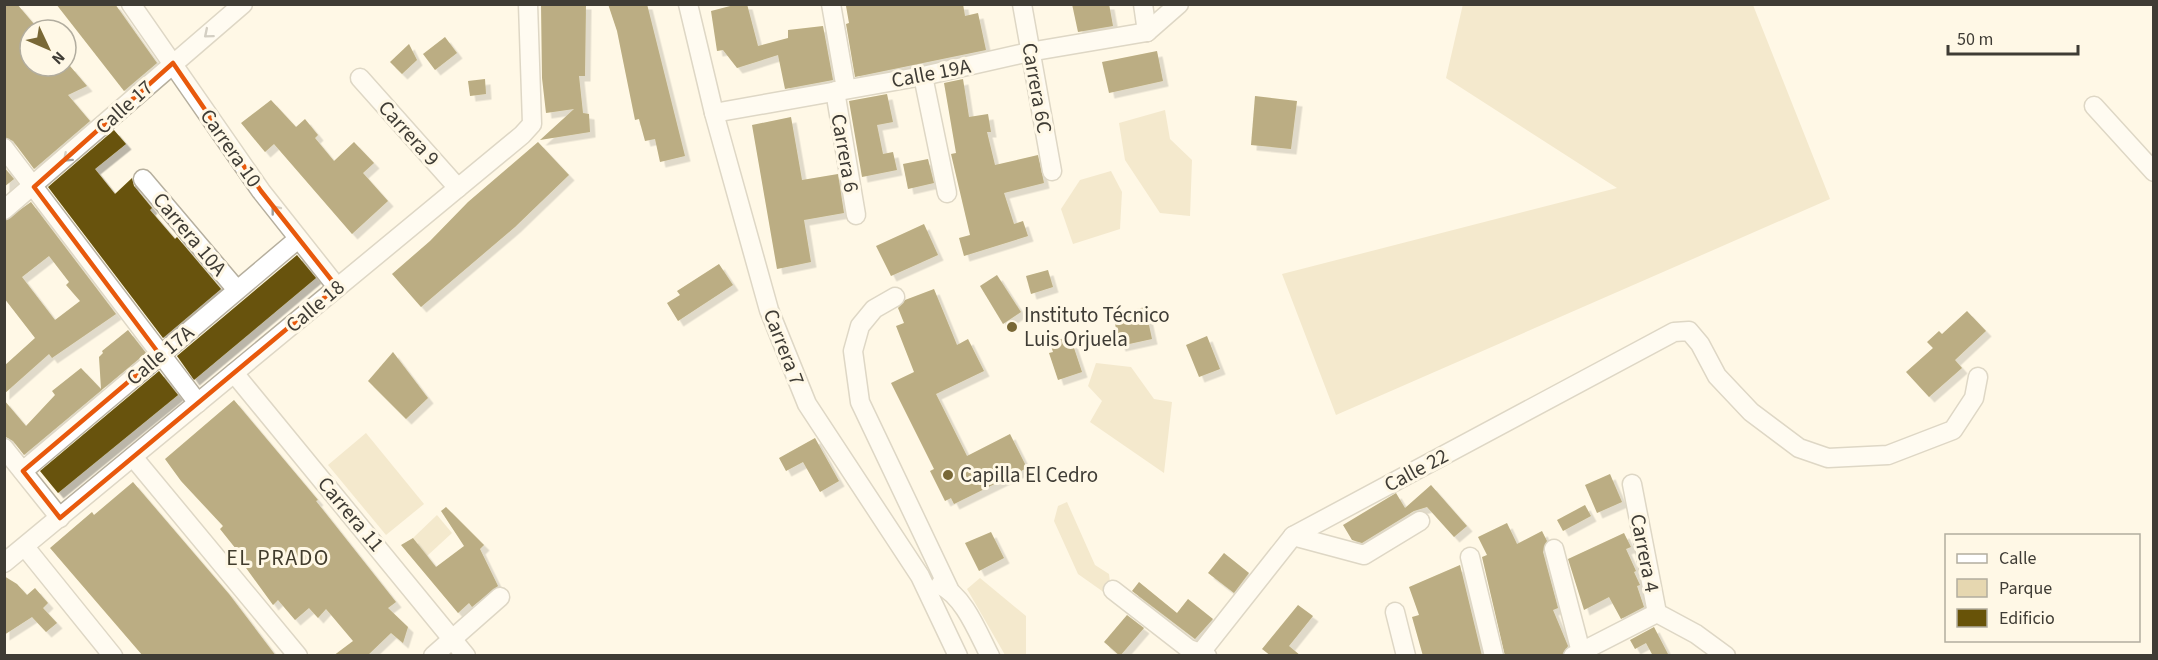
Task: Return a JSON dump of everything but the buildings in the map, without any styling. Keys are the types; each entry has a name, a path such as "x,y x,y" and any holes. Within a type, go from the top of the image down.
{"street":[{"name":"Carrera 10","path":"131,4 261,191 337,287"},
{"name":"Calle 17","path":"4,210 34,187 243,4"},
{"name":"Calle 18","path":"4,564 532,124 528,4"},
{"name":"Carrera 7","path":"688,4 714,113 769,310 807,404 920,576 958,656"},
{"name":"Carrera 6","path":"831,4 856,215"},
{"name":"Carrera 6C","path":"1022,4 1052,171"},
{"path":"1143,4 1147,32"},
{"path":"1147,32 1179,4"},
{"name":"Calle 19A","path":"714,113 923,76 1029,52 1147,32"},
{"path":"923,76 948,193"},
{"name":"Carrera 9","path":"360,78 458,188"},
{"path":"2094,106 2154,172"},
{"path":"4,148 198,404"},
{"name":"Carrera 10A","path":"143,179 237,290"},
{"name":"Calle 17A","path":"22,471 298,238"},
{"path":"895,297 874,309 860,326 853,351 860,402 949,589 975,626 990,656"},
{"name":"Calle 22","path":"1202,654 1293,536 1674,332 1689,331 1700,344 1717,376 1750,412 1799,448 1828,458 1888,455 1953,430 1974,398 1978,377"},
{"name":"Carrera 11","path":"234,373 466,656"},
{"path":"4,448 60,518"},
{"path":"133,457 298,656"},
{"name":"Carrera 4","path":"1632,484 1657,613 1696,634 1726,656"},
{"path":"1293,536 1364,555 1420,521"},
{"path":"25,547 112,656"},
{"path":"1554,549 1580,654 1657,613"},
{"path":"1470,556 1494,656"},
{"path":"920,576 949,589"},
{"path":"1113,590 1189,649 1202,654"},
{"path":"433,656 500,597"},
{"path":"1395,612 1406,656"}],"highlighted area":[{"path":"173,63 261,191 337,287 60,518 23,471 160,355 34,187"}],"green space":[{"path":"1463,4 1753,5 1830,199 1336,415 1282,274 1617,188 1446,78"},
{"path":"1165,110 1170,139 1192,160 1190,216 1160,213 1125,160 1119,123"},
{"path":"1111,171 1122,192 1120,229 1073,244 1061,209 1080,180"},
{"path":"1096,363 1131,367 1154,399 1172,402 1164,473 1090,422 1102,401 1088,386"},
{"path":"366,433 424,504 386,535 328,465"},
{"path":"1067,502 1095,565 1109,574 1112,598 1078,574 1054,521 1058,506"},
{"path":"437,515 452,533 427,556 413,538"},
{"path":"980,578 1026,616 1026,655 1005,655 967,589"}],"place":[{"name":"Instituto Técnico Luis Orjuela","path":"1012,327"},
{"name":"Capilla El Cedro","path":"948,475"}],"district":[{"name":"EL PRADO","path":"278,557"}]}
